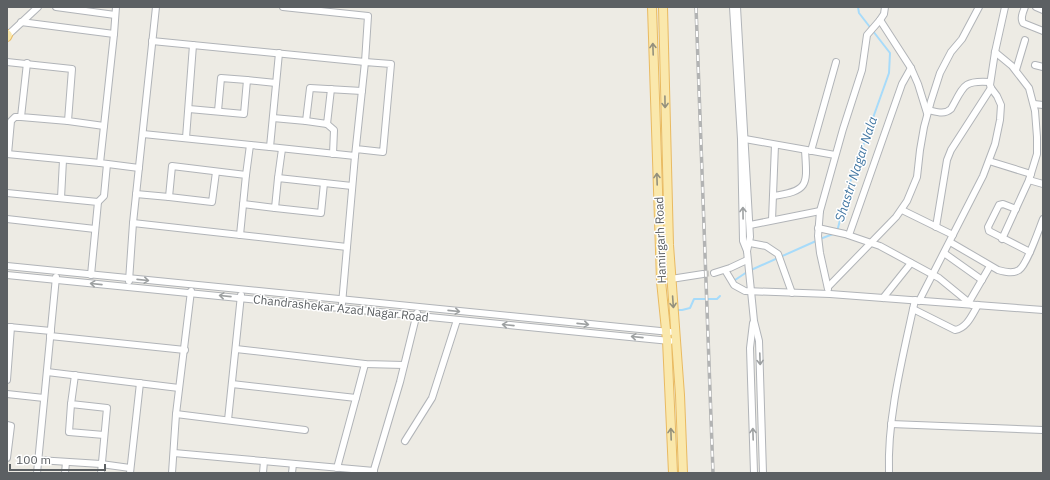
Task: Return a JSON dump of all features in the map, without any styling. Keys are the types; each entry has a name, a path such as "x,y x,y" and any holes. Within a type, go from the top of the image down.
{"main road":[{"name":"Hamirgarh Road","path":"652,7 661,281 666,336 673,473"},
{"name":"Hamirgarh Road","path":"663,7 671,279 676,337 683,473"}],"street":[{"path":"7,35 38,7"},
{"path":"56,7 78,8 115,15"},
{"path":"100,164 116,7"},
{"path":"129,287 133,223 156,7"},
{"path":"283,7 341,10 368,16 342,308"},
{"path":"733,7 741,135 743,240 747,251 754,321 759,341 763,473"},
{"path":"737,7 750,225 750,243 747,251"},
{"path":"830,294 820,253 818,228 820,211 835,155 862,70 867,35 884,14 885,7"},
{"path":"828,287 896,217 902,210 913,190 917,177 920,150 928,112 940,73 951,52 962,40 979,7"},
{"path":"936,227 947,160 951,150 991,85 995,52 1005,7"},
{"path":"1025,7 1021,19 1023,23 1043,31"},
{"path":"1036,7 1043,10"},
{"path":"21,22 114,34"},
{"path":"878,22 911,68 928,112"},
{"path":"1016,70 1025,40"},
{"path":"152,41 391,64 383,152 356,149"},
{"path":"186,138 193,45"},
{"path":"995,52 1016,70 1029,88 1034,104 1037,137 1037,154 1030,177 1002,238"},
{"path":"270,147 279,53"},
{"path":"7,62 72,68 68,121"},
{"path":"773,196 791,194 805,182 808,151 836,62"},
{"path":"21,117 27,63"},
{"path":"1035,65 1043,67"},
{"path":"847,234 904,77 911,68"},
{"path":"218,112 221,78 276,83"},
{"path":"189,109 244,114 247,80"},
{"path":"889,473 888,449 891,424 913,309 933,275 983,176 995,144 1001,109 999,100 991,85 976,81 968,84 948,112 942,114 928,112"},
{"path":"306,121 310,88 362,91"},
{"path":"327,124 331,89"},
{"path":"1034,104 1043,106"},
{"path":"7,113 13,118 21,117 68,121 104,126"},
{"path":"13,118 8,154 139,168"},
{"path":"273,118 327,124 334,130 333,154"},
{"path":"143,134 355,156"},
{"path":"745,139 835,155"},
{"path":"240,235 250,145"},
{"path":"772,220 775,145"},
{"path":"275,208 282,149"},
{"path":"61,198 63,160"},
{"path":"988,161 1030,177 1043,184"},
{"path":"91,275 98,202 104,196 107,164"},
{"path":"169,197 172,166 246,175"},
{"path":"136,194 212,202 216,172"},
{"path":"278,178 352,186"},
{"path":"243,204 320,214 324,183"},
{"path":"7,193 98,202"},
{"path":"1016,208 1003,204 999,205 988,227 990,233 1030,252"},
{"path":"902,210 953,235"},
{"path":"750,225 820,211"},
{"path":"7,219 95,229"},
{"path":"950,242 990,266 1002,271 1014,272 1024,266 1043,219"},
{"path":"133,223 347,247"},
{"path":"818,228 847,234 880,246 933,275 973,304"},
{"path":"750,243 766,246 778,254 792,294"},
{"path":"944,253 982,280"},
{"path":"714,273 725,270 747,260"},
{"path":"883,298 911,262"},
{"name":"Chandrashekar Azad Nagar Road","path":"7,266 343,300 676,337"},
{"path":"913,309 955,330 961,328 967,324 982,280 990,266"},
{"path":"725,270 734,286 751,292 830,294 1043,310"},
{"path":"36,473 56,271"},
{"path":"671,279 703,274"},
{"name":"Chandrashekar Azad Nagar Road","path":"7,275 457,320 666,336"},
{"path":"172,473 176,414 192,285"},
{"path":"228,420 242,290"},
{"path":"174,453 374,472 404,365 418,308"},
{"path":"405,441 432,398 457,320"},
{"path":"754,321 750,348 754,473"},
{"path":"7,380 9,327 185,350"},
{"path":"236,349 365,364 404,365"},
{"path":"337,468 365,364"},
{"path":"46,372 179,388"},
{"path":"74,375 69,432 104,435"},
{"path":"38,460 101,464 130,470 140,383"},
{"path":"232,384 356,398"},
{"path":"7,394 44,398"},
{"path":"71,404 107,408 101,473"},
{"path":"176,414 305,430"},
{"path":"891,424 1043,430"},
{"path":"7,425 11,426 7,455"},
{"path":"263,473 264,461"},
{"path":"65,473 66,462"},
{"path":"292,473 293,464"}],"waterway":[{"name":"Shastri Nagar Nala","path":"837,232 848,188 889,73 890,53 859,13 858,7"},
{"name":"Shastri Nagar Nala","path":"820,239 833,234"},
{"name":"Shastri Nagar Nala","path":"751,270 816,241"},
{"name":"Shastri Nagar Nala","path":"735,280 747,272"},
{"name":"Shastri Nagar Nala","path":"677,310 690,308 694,299 717,299 720,296"}],"tunnel":[{"path":"703,274 714,273"}],"railway":[{"path":"696,7 713,473"}]}
